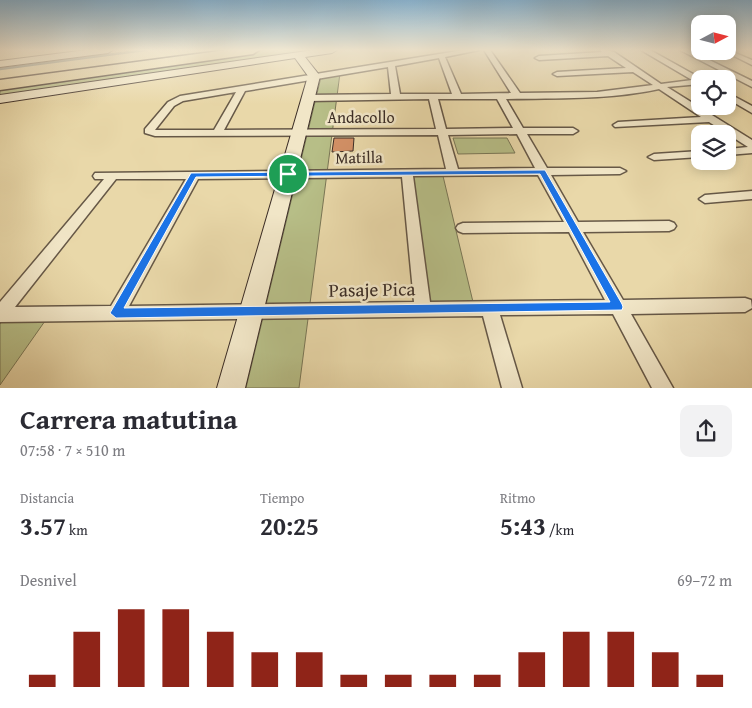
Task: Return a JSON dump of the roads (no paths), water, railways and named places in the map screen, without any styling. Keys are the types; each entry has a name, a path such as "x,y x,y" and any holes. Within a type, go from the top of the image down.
{"highway":[{"path":"0,76 60,68"},
{"path":"0,85 122,68"}],"street":[{"path":"0,99 205,68"},
{"path":"308,68 314,76"},
{"path":"217,133 242,89 365,68"},
{"path":"392,68 396,98"},
{"path":"446,68 458,97"},
{"path":"499,68 518,97"},
{"path":"632,68 752,145"},
{"path":"677,68 691,76"},
{"path":"723,68 747,79 752,84"},
{"path":"557,74 635,70"},
{"path":"231,388 314,76"},
{"path":"308,98 518,97 613,94 691,82"},
{"name":"Andacollo","path":"242,89 176,100 150,132 573,131"},
{"path":"433,97 453,172"},
{"path":"501,97 663,388"},
{"path":"736,101 752,110"},
{"path":"618,125 712,119"},
{"path":"736,151 752,150"},
{"path":"654,157 691,155"},
{"name":"Matilla","path":"0,315 106,176 620,171"},
{"path":"407,173 423,309"},
{"path":"116,313 194,175"},
{"path":"704,199 752,195"},
{"path":"463,228 668,226"},
{"name":"Pasaje Pica","path":"0,315 745,305"},
{"path":"490,308 512,388"}],"waterway":[{"path":"0,69 7,68"}]}
